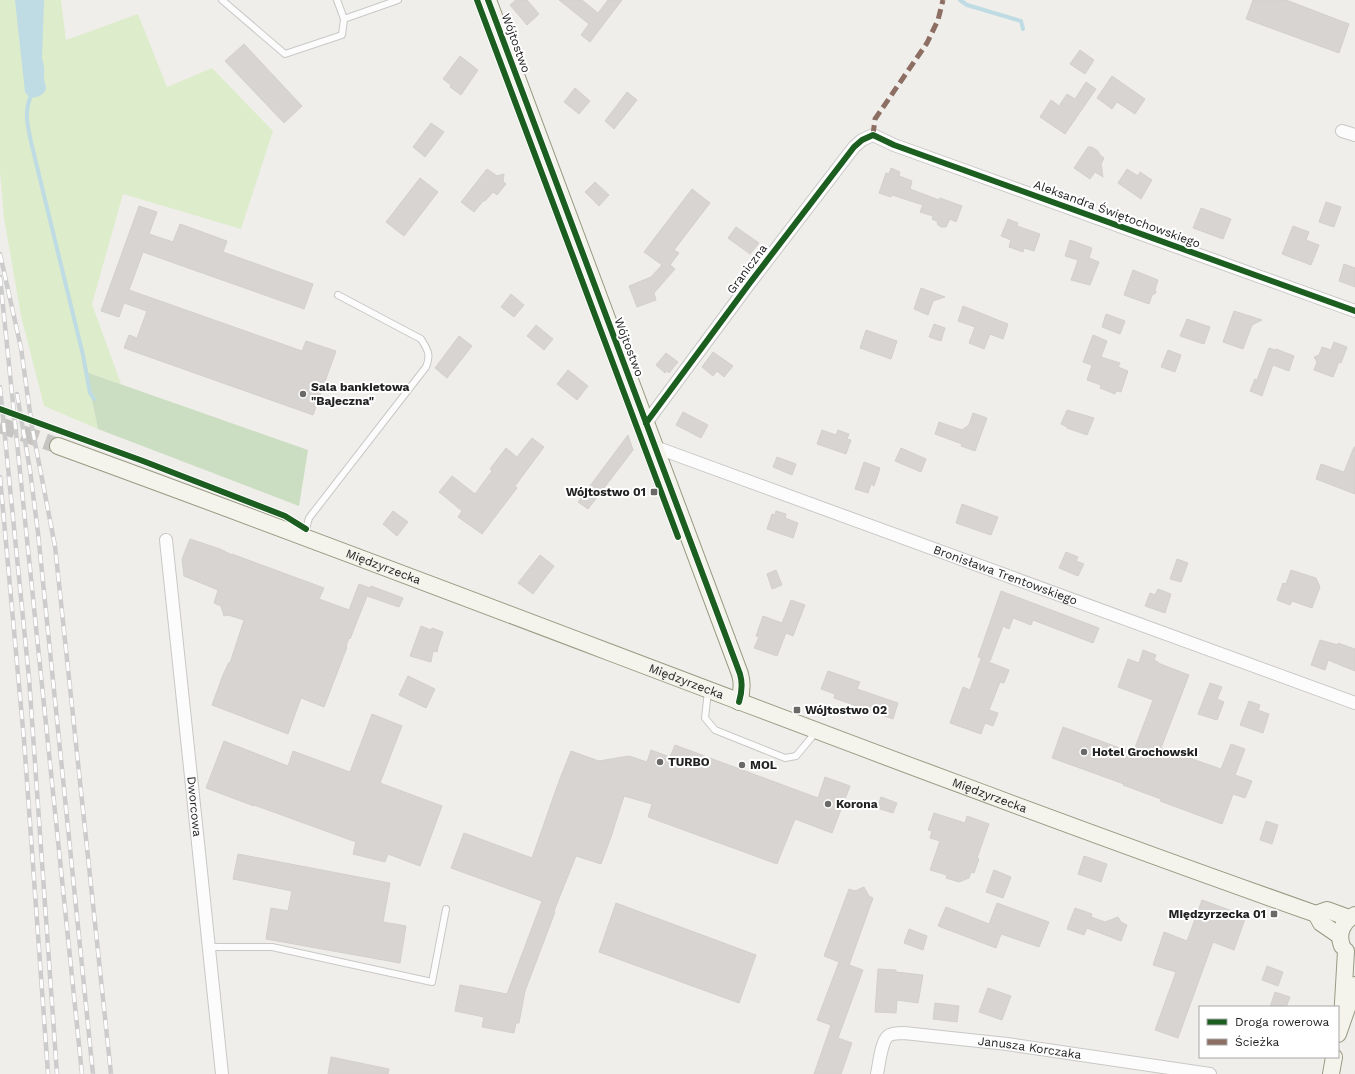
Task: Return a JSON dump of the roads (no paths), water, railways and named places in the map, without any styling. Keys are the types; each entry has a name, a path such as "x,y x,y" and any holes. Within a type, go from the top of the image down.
{"main road":[{"name":"Wójtostwo","path":"488,0 740,674 743,684 739,702"},
{"name":"Międzyrzecka","path":"58,446 303,537 708,691 1316,914 1327,910 1352,917"},
{"name":"Międzyrzecka","path":"1316,914 1321,923 1340,936"},
{"path":"1340,1027 1350,954 1340,941 1340,936 1344,923 1352,917"},
{"path":"1340,1027 1355,985"},
{"path":"1331,1074 1334,1058"}],"street":[{"path":"1342,131 1355,135"},
{"name":"Graniczna","path":"646,423 749,284 854,148 862,140 872,135"},
{"name":"Aleksandra Świętochowskiego","path":"872,135 1355,311"},
{"name":"Bronisława Trentowskiego","path":"655,447 1355,703"},
{"name":"Dworcowa","path":"166,540 185,703 208,947 222,1074"},
{"name":"Janusza Korczaka","path":"877,1074 887,1036 904,1033 1007,1044 1210,1074"}],"lane":[{"path":"222,0 285,54 342,36 344,19 337,0"},
{"path":"344,19 398,0"},
{"path":"303,537 309,518 426,367 430,358 427,348 421,339 338,295"},
{"path":"708,691 705,718 715,730 785,758 796,756 817,731"},
{"path":"208,947 272,947 432,982 446,909"}],"water":[{"path":"15,0 44,0 42,59 46,88 44,93 40,96 30,98 25,92"}],"waterway":[{"path":"960,0 967,5 1021,21 1023,29"},
{"path":"30,98 27,115 31,142 83,355 90,393 94,399"}],"tunnel":[{"path":"0,425 58,446"}],"railway":[{"path":"0,254 21,348 32,427 55,546 111,1074"},
{"path":"0,277 82,1074"},
{"path":"0,387 29,678 57,1074"},
{"path":"17,394 30,470 38,533 93,1074"},
{"path":"0,477 24,740 48,1074"}],"place":[{"name":"Sala bankietowa \"Bajeczna\"","path":"303,394"},
{"name":"Wójtostwo 01","path":"654,492"},
{"name":"Wójtostwo 02","path":"797,710"},
{"name":"Hotel Grochowski","path":"1084,752"},
{"name":"TURBO","path":"660,762"},
{"name":"MOL","path":"742,765"},
{"name":"Korona","path":"828,804"},
{"name":"Międzyrzecka 01","path":"1274,914"}]}
